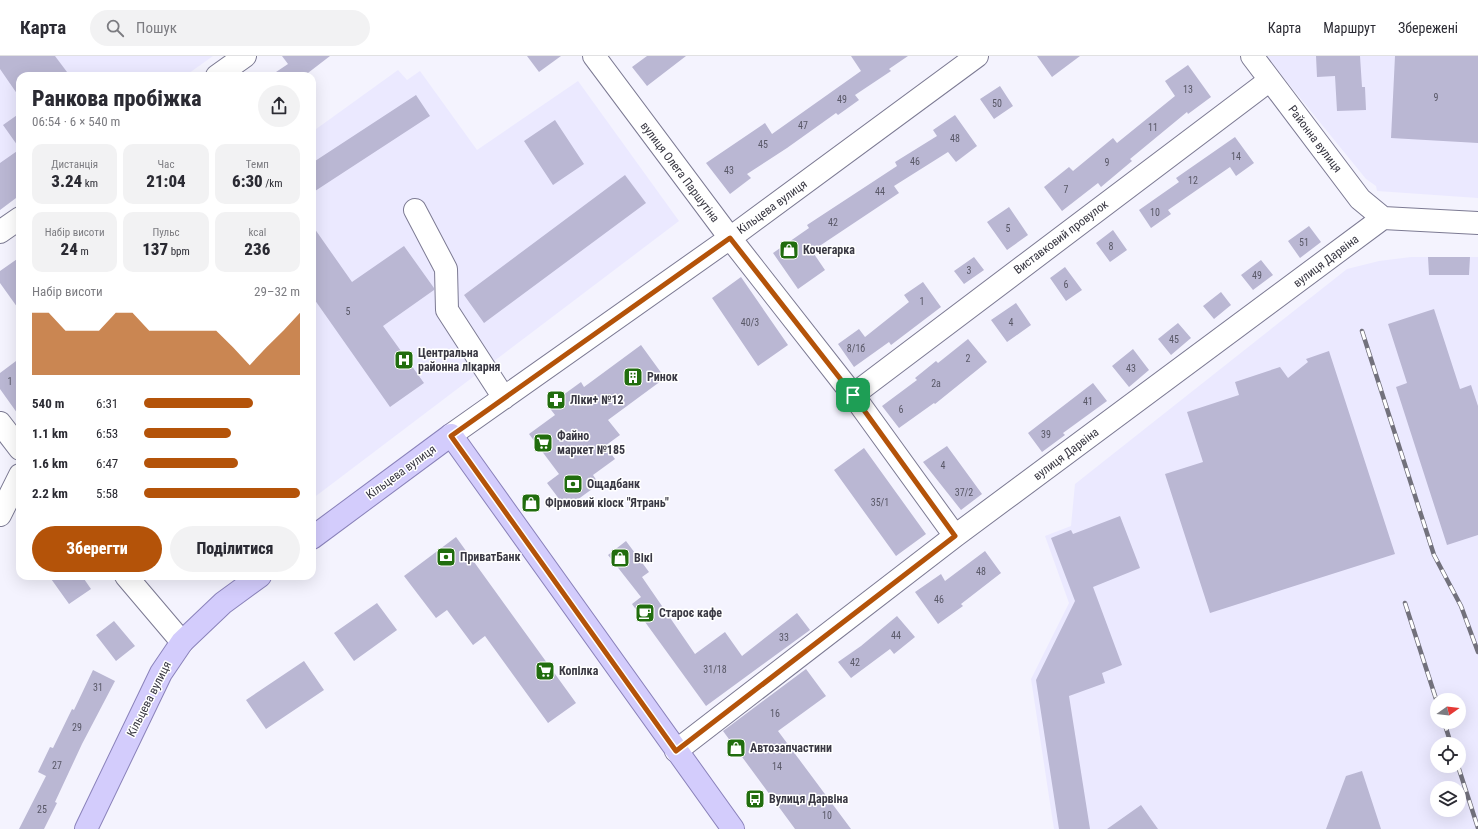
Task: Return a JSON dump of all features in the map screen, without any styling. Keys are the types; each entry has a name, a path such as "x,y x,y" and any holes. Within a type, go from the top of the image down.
{"main road":[{"name":"Кільцева вулиця","path":"316,535 451,436"},
{"path":"451,436 733,829"},
{"name":"Кільцева вулиця","path":"86,829 160,673 182,642 223,603 255,580"}],"street":[{"path":"223,72 245,56"},
{"name":"Кільцева вулиця","path":"451,436 730,238 977,56"},
{"name":"Районна вулиця","path":"1252,56 1360,198 1383,218"},
{"name":"вулиця Олега Паршутіна","path":"600,58 730,238 853,395 955,536"},
{"name":"Виставковий провулок","path":"853,395 1270,80"},
{"path":"415,210 446,269 447,310 504,398"},
{"path":"1383,218 1478,222"},
{"name":"вулиця Дарвіна","path":"676,751 955,536 1383,218"},
{"path":"0,232 16,221"},
{"path":"0,423 16,444"},
{"path":"0,515 16,483"},
{"path":"129,580 182,642"}],"shaded area":[{"path":"0,56 213,56 191,72 16,72 16,198 0,210"},
{"path":"1266,56 1478,56 1478,198 1377,191 1376,186 1366,179"},
{"name":"Центральна районна лікарня","path":"398,70 407,80 420,71 477,150 578,81 679,221 316,496 316,129"},
{"path":"1411,257 1478,257 1478,829 1054,829 1031,679 1069,603 1045,536 1071,526 1075,484 1347,269 1379,261"}],"building":[{"path":"0,56 55,56 67,72 16,72 16,92 0,69"},
{"path":"282,56 330,56 309,72 276,72 288,64"},
{"path":"527,56 561,56 539,72"},
{"path":"647,56 686,56 647,86 632,67"},
{"path":"851,56 908,56 889,69 891,71 855,95 859,100 838,115 836,113 747,174 751,178 730,194 706,163 765,123 772,134 861,71"},
{"path":"1037,56 1080,56 1052,77"},
{"path":"1316,56 1360,56 1362,87 1365,87 1366,110 1337,111 1335,76 1317,77"},
{"path":"1395,56 1478,56 1478,143 1391,138"},
{"path":"1188,65 1211,97 1188,114 1187,112 1130,159 1132,161 1101,187 1098,183 1062,211 1044,187 1069,167 1073,171 1113,138 1117,143 1175,96 1165,81"},
{"path":"1000,86 1013,106 994,119 980,99"},
{"path":"416,95 430,116 316,190 316,160"},
{"path":"955,115 977,146 956,162 948,152 894,186 899,193 812,251 825,270 798,289 773,253 809,228 807,225 897,166 895,162 937,136 933,130"},
{"path":"16,116 16,143 3,125"},
{"path":"555,120 584,164 553,185 524,141"},
{"path":"1235,137 1254,163 1236,176 1230,167 1168,210 1171,214 1151,228 1139,210 1179,182 1176,178"},
{"path":"16,152 16,198 0,210 0,163"},
{"path":"625,175 646,203 484,323 464,295"},
{"path":"1009,207 1028,235 1007,250 987,222"},
{"path":"1309,226 1321,242 1300,258 1288,241"},
{"path":"1113,230 1127,250 1110,262 1096,243"},
{"path":"316,231 352,282 404,246 434,288 434,290 383,326 424,383 390,407 316,302"},
{"path":"974,257 984,270 964,284 954,271"},
{"path":"1428,257 1470,257 1469,275 1429,275"},
{"path":"16,260 16,305 0,283 0,271"},
{"path":"1261,260 1273,275 1253,290 1241,275"},
{"path":"1065,267 1082,290 1066,301 1050,278"},
{"path":"741,277 788,345 758,366 712,298"},
{"path":"923,282 941,307 891,345 889,342 854,367 838,344 859,329 865,337 909,302 904,295"},
{"path":"1221,292 1231,305 1214,319 1203,306"},
{"path":"1016,303 1031,325 1007,342 991,320"},
{"path":"1434,309 1460,389 1471,385 1478,406 1478,535 1447,545 1396,387 1407,383 1388,324"},
{"path":"1178,323 1191,338 1171,355 1158,339"},
{"path":"968,339 987,362 935,404 934,403 899,428 882,406 917,380 915,378 936,361 938,363"},
{"path":"641,345 665,378 608,420 620,435 605,446 615,459 593,475 599,484 566,508 547,483 559,474 529,434 555,415 548,406 581,382 584,387"},
{"path":"1133,349 1149,370 1129,387 1112,366"},
{"path":"1329,351 1395,554 1210,613 1165,474 1203,462 1187,412 1239,395 1235,382 1280,367 1288,378 1308,362 1306,359"},
{"path":"16,361 16,411 0,389 0,373"},
{"path":"1093,383 1107,401 1063,433 1065,435 1042,452 1028,433"},
{"path":"947,446 982,494 961,510 923,462"},
{"path":"864,448 926,534 896,556 834,470"},
{"path":"1120,516 1140,568 1093,587 1122,665 1102,673 1105,683 1069,696 1090,829 1059,829 1036,680 1075,601 1051,538 1071,530 1073,534"},
{"path":"456,537 576,703 548,723 485,636 473,645 447,610 436,618 404,576"},
{"path":"626,541 649,572 642,577 695,654 725,632 742,656 797,613 810,630 706,706 632,604 641,597 608,555"},
{"path":"985,551 1001,573 961,604 963,606 938,624 915,592 941,574 945,581"},
{"path":"52,580 85,580 91,589 69,604"},
{"path":"377,603 397,630 354,661 334,633"},
{"path":"897,616 915,637 894,654 890,649 851,678 838,662 861,646"},
{"path":"114,621 135,646 116,661 96,635"},
{"path":"304,661 324,690 266,729 246,700"},
{"path":"806,669 826,696 778,731 851,829 795,829 723,731"},
{"path":"93,670 115,681 82,744 55,802 57,803 44,829 19,829 46,776 38,772 50,747 53,748 72,709 74,710"},
{"path":"1362,771 1381,829 1326,829 1346,776"},
{"path":"1141,805 1158,829 1107,829"}],"railway":[{"path":"1362,331 1434,555 1461,606 1478,652"},
{"path":"1405,603 1434,693"},
{"path":"1446,729 1449,737"},
{"path":"1460,773 1478,828"}],"place":[{"name":"Кочегарка","path":"789,250"},
{"name":"Центральна районна лікарня","path":"404,360"},
{"name":"Ринок","path":"633,377"},
{"name":"Ліки+ №12","path":"556,400"},
{"name":"Файно маркет №185","path":"543,443"},
{"name":"Ощадбанк","path":"573,484"},
{"name":"Фірмовий кіоск \"Ятрань\"","path":"531,503"},
{"name":"ПриватБанк","path":"446,557"},
{"name":"Вікі","path":"620,558"},
{"name":"Староє кафе","path":"645,613"},
{"name":"Копілка","path":"545,671"},
{"name":"Автозапчастини","path":"736,748"},
{"name":"Вулиця Дарвіна","path":"755,799"}],"route":[{"path":"730,238 853,395 955,536 676,751 451,436 730,238"}]}
